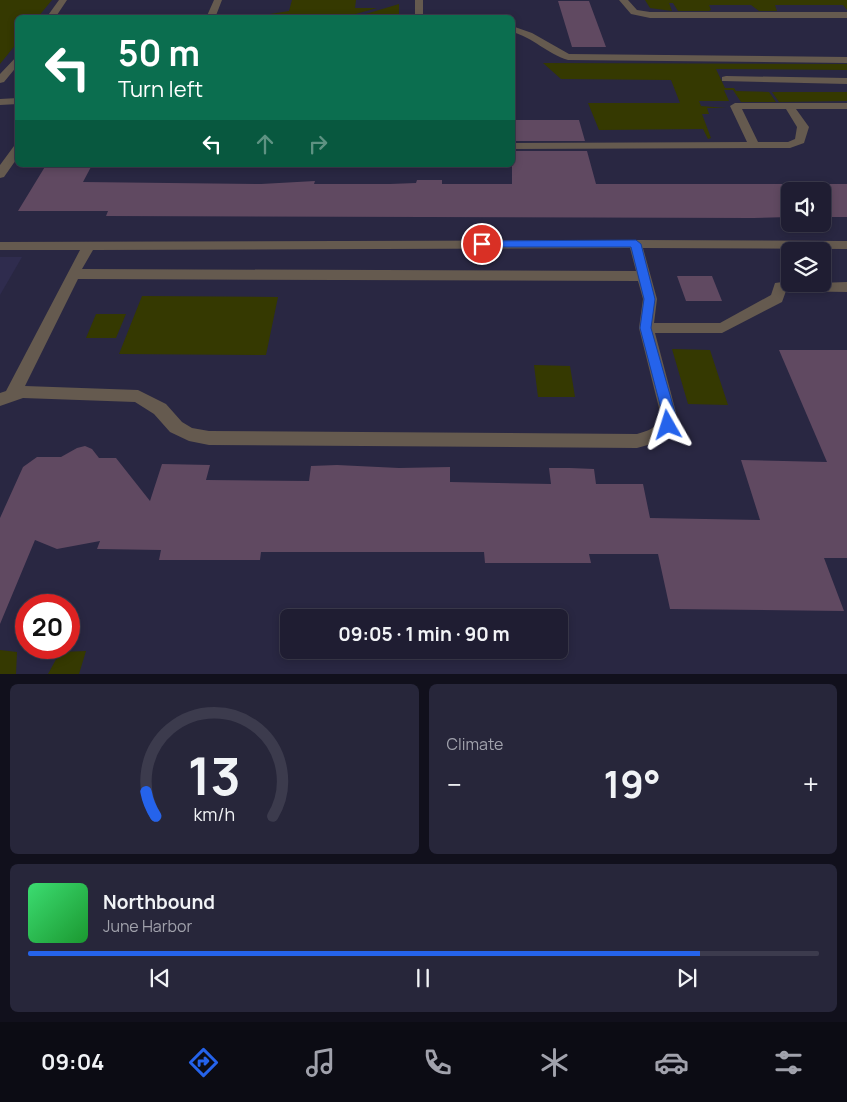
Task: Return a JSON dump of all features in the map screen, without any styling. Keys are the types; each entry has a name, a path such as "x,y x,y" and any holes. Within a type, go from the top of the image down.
{"lane":[{"path":"52,15 64,0"},
{"path":"211,15 218,0"},
{"path":"419,0 419,15"},
{"path":"623,0 634,12 650,15 847,15"},
{"path":"515,30 537,37 556,54 575,58 847,60"},
{"path":"0,80 15,62"},
{"path":"726,79 847,81"},
{"path":"0,102 15,101"},
{"path":"754,145 735,106 847,106"},
{"path":"515,146 790,145 800,141 803,127 789,106"},
{"path":"0,174 15,152"},
{"path":"6,398 24,392 138,396 160,409 176,427 189,434 209,438 637,441 659,433 668,425 669,416 646,328 650,299 636,244"},
{"path":"6,398 89,245"},
{"path":"0,246 847,245"},
{"path":"73,274 644,276"},
{"path":"646,328 722,328 777,298 780,286 847,287"}],"shaded area":[{"path":"0,257 22,257 0,295"}],"green space":[{"path":"0,0 52,0 40,15 15,15 15,45 0,64"},
{"path":"292,0 356,0 355,8 377,8 352,15 269,15 289,11"},
{"path":"645,0 847,0 847,10 843,5 775,5 777,11 759,11 751,5 709,5 711,10 709,11 678,11 673,3 669,3 672,11 650,8"},
{"path":"399,4 399,15 362,15"},
{"path":"543,63 847,64 847,70 716,69 725,88 734,88 736,91 769,92 776,102 741,102 733,90 724,90 729,101 699,101 701,106 726,108 707,108 709,114 702,114 711,138 708,139 703,129 599,130 588,103 680,103 671,80 561,79"},
{"path":"772,92 847,92 847,101 779,102"},
{"path":"142,296 278,297 266,355 119,354"},
{"path":"96,314 126,314 116,338 86,338"},
{"path":"672,349 710,350 728,405 688,404"},
{"path":"534,365 570,366 575,397 538,397"},
{"path":"0,650 15,652 16,674 0,674"},
{"path":"80,651 86,651 79,674 48,674 56,659 80,659"}],"building":[{"path":"558,1 589,1 606,47 572,47"},
{"path":"515,120 579,120 585,141 515,141"},
{"path":"515,151 587,151 596,184 781,184 781,217 106,216 108,211 18,211 45,167 91,167 83,182 261,184 315,181 314,184 390,184 416,183 417,180 442,180 442,184 512,184 512,167 515,167"},
{"path":"831,184 847,184 847,217 831,217"},
{"path":"677,276 712,276 722,301 686,301"},
{"path":"779,350 847,350 847,558 824,558 844,611 670,609 658,554 589,554 591,563 485,563 484,552 261,552 260,560 159,560 161,550 97,549 100,541 57,549 35,540 0,624 0,518 23,467 37,457 61,457 77,448 85,446 92,449 99,458 116,458 150,501 162,464 210,465 206,480 309,481 311,466 337,465 399,468 450,467 450,482 551,484 549,468 570,468 594,469 596,484 643,484 650,518 760,520 741,460 827,462"}],"route":[{"path":"482,244 636,244 650,299 646,328 669,416 668,425"}]}
